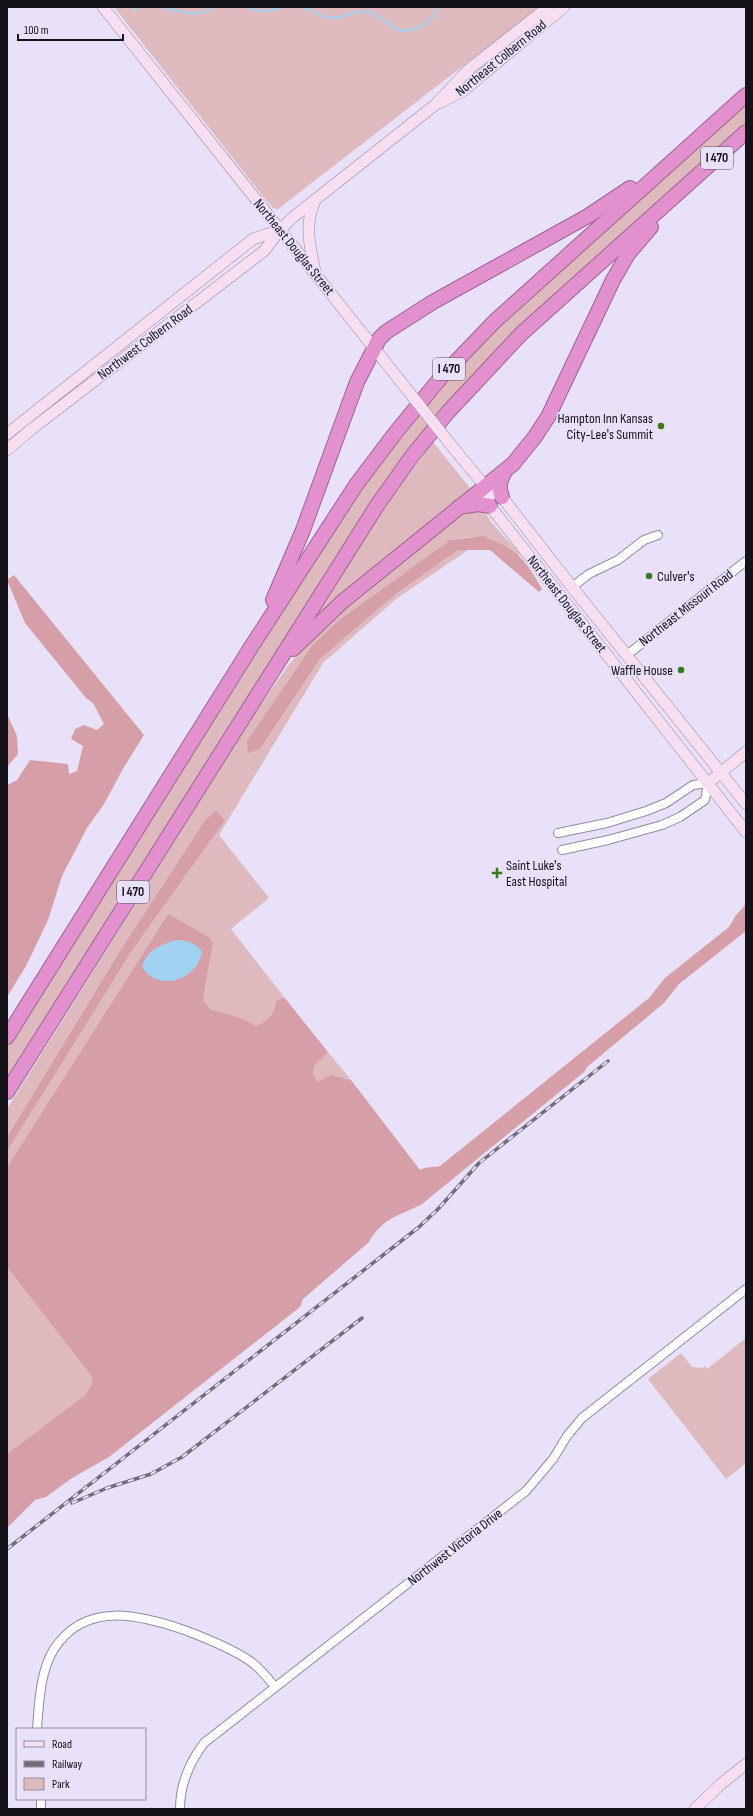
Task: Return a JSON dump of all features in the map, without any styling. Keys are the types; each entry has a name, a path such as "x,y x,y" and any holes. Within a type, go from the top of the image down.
{"highway":[{"name":"I 470","path":"7,1037 253,644 356,485 396,432 443,375 495,321 746,95"},
{"name":"I 470","path":"7,1092 378,504 412,456 448,412 521,334 746,132"},
{"path":"253,644 303,530 357,382 374,347 386,332 411,315 479,276 556,235 613,201 696,139"},
{"path":"259,692 296,645 325,616 513,464 534,438 548,417 591,322 628,254 688,184"},
{"path":"502,497 499,488 501,478 505,470"},
{"path":"459,507 478,504 490,506"}],"main road":[{"name":"Northeast Douglas Street","path":"103,7 484,486 502,497 572,588 627,654 746,804"},
{"name":"Northeast Colbern Road","path":"389,141 435,105 468,70 548,7"},
{"name":"Northeast Colbern Road","path":"435,105 463,91 564,7"},
{"name":"Northwest Colbern Road","path":"7,450 38,424 264,251 280,230 314,200 389,141"},
{"path":"314,200 310,211 308,231 315,274"},
{"name":"Northwest Colbern Road","path":"7,434 253,239 280,230"},
{"name":"Northeast Douglas Street","path":"484,486 490,506 746,832"},
{"path":"708,783 746,752"},
{"path":"695,1809 721,1784 746,1764"}],"street":[{"path":"572,588 595,571 618,560 644,540 658,535"},
{"name":"Northeast Missouri Road","path":"627,654 746,561"},
{"path":"558,833 607,823 646,811 666,803 693,785 708,783 705,800 680,817 656,827 608,840 562,850"},
{"name":"Northwest Victoria Drive","path":"180,1809 180,1797 184,1779 200,1749 211,1737 526,1491 553,1459 567,1436 582,1418 746,1289"},
{"path":"37,1728 45,1674 50,1657 55,1648 64,1637 76,1627 93,1619 106,1616 122,1615 160,1622 232,1650 251,1662 275,1687"}],"green space":[{"path":"114,7 539,7 278,209 273,208 265,199"},
{"path":"746,102 746,126 514,335 368,509 342,547 7,1080 7,1048 283,607 363,486 395,442 448,379 506,318"},
{"path":"433,442 470,488 467,493 308,627 373,523"},
{"path":"474,511 482,512 488,516 490,521 519,553 519,556 509,548 470,537 450,540 339,620 260,749 320,659 396,594 458,550 468,550 396,599 323,663 219,835 269,898 231,929 284,997 276,1001 274,1010 270,1016 264,1022 256,1026 245,1020 223,1012 211,1010 203,1000 213,943 168,914 7,1167 7,1151 40,1096 131,952 224,820 205,820 123,946 7,1137 7,1109 255,713 287,667 309,641 329,621 459,516"},
{"path":"328,1052 351,1080 345,1078 318,1082 313,1074 313,1066"},
{"path":"7,1267 92,1377 91,1386 85,1395 7,1454"},
{"path":"746,1338 746,1463 726,1479 648,1379 681,1353 692,1367 702,1368 705,1366 707,1369"}],"shaded area":[{"path":"483,536 509,548 519,556 536,578 542,589 539,592 490,550 458,550 396,594 320,659 260,749 248,753 247,741 312,646 339,620 450,540"},
{"path":"14,575 144,735 124,767 104,804 87,828 62,876 48,920 26,966 7,997 7,785 17,780 30,760 68,764 69,774 77,771 83,746 71,739 75,729 84,725 97,730 104,724 93,703 86,698 25,623 7,580"},
{"path":"7,714 17,736 18,754 7,767"},
{"path":"216,811 225,820 131,952 7,1151 7,1137 123,946 205,820"},
{"path":"746,904 746,931 679,984 664,1003 587,1067 584,1072 422,1204 392,1218 385,1223 374,1234 369,1242 303,1299 300,1307 109,1457 72,1478 46,1497 35,1500 7,1528 7,1454 85,1395 91,1386 92,1377 7,1267 7,1167 168,914 209,937 213,943 203,1000 211,1010 223,1012 245,1020 256,1026 264,1022 270,1016 274,1010 276,1001 284,997 328,1052 314,1066 313,1074 318,1082 331,1075 351,1080 420,1170 440,1166 649,998 665,978 729,927 736,915"}],"water":[{"path":"175,940 183,940 197,946 202,952 199,962 193,970 176,980 158,980 149,975 142,967 147,956 154,949"}],"waterway":[{"path":"134,11 138,7"},
{"path":"162,7 194,14 207,11 214,7"},
{"path":"249,7 258,11 270,11 283,7"},
{"path":"303,7 328,18 336,18 358,12 367,12 375,14 397,29 404,31 426,23 434,15 438,7"}],"railway":[{"path":"7,1549 419,1227 439,1208 479,1163 608,1061"},
{"path":"72,1503 107,1488 151,1474 182,1457 362,1318"}],"place":[{"name":"Hampton Inn Kansas City-Lee's Summit","path":"661,426"},
{"name":"Culver's","path":"649,576"},
{"name":"Waffle House","path":"681,670"},
{"name":"Saint Luke's East Hospital","path":"497,873"}]}
